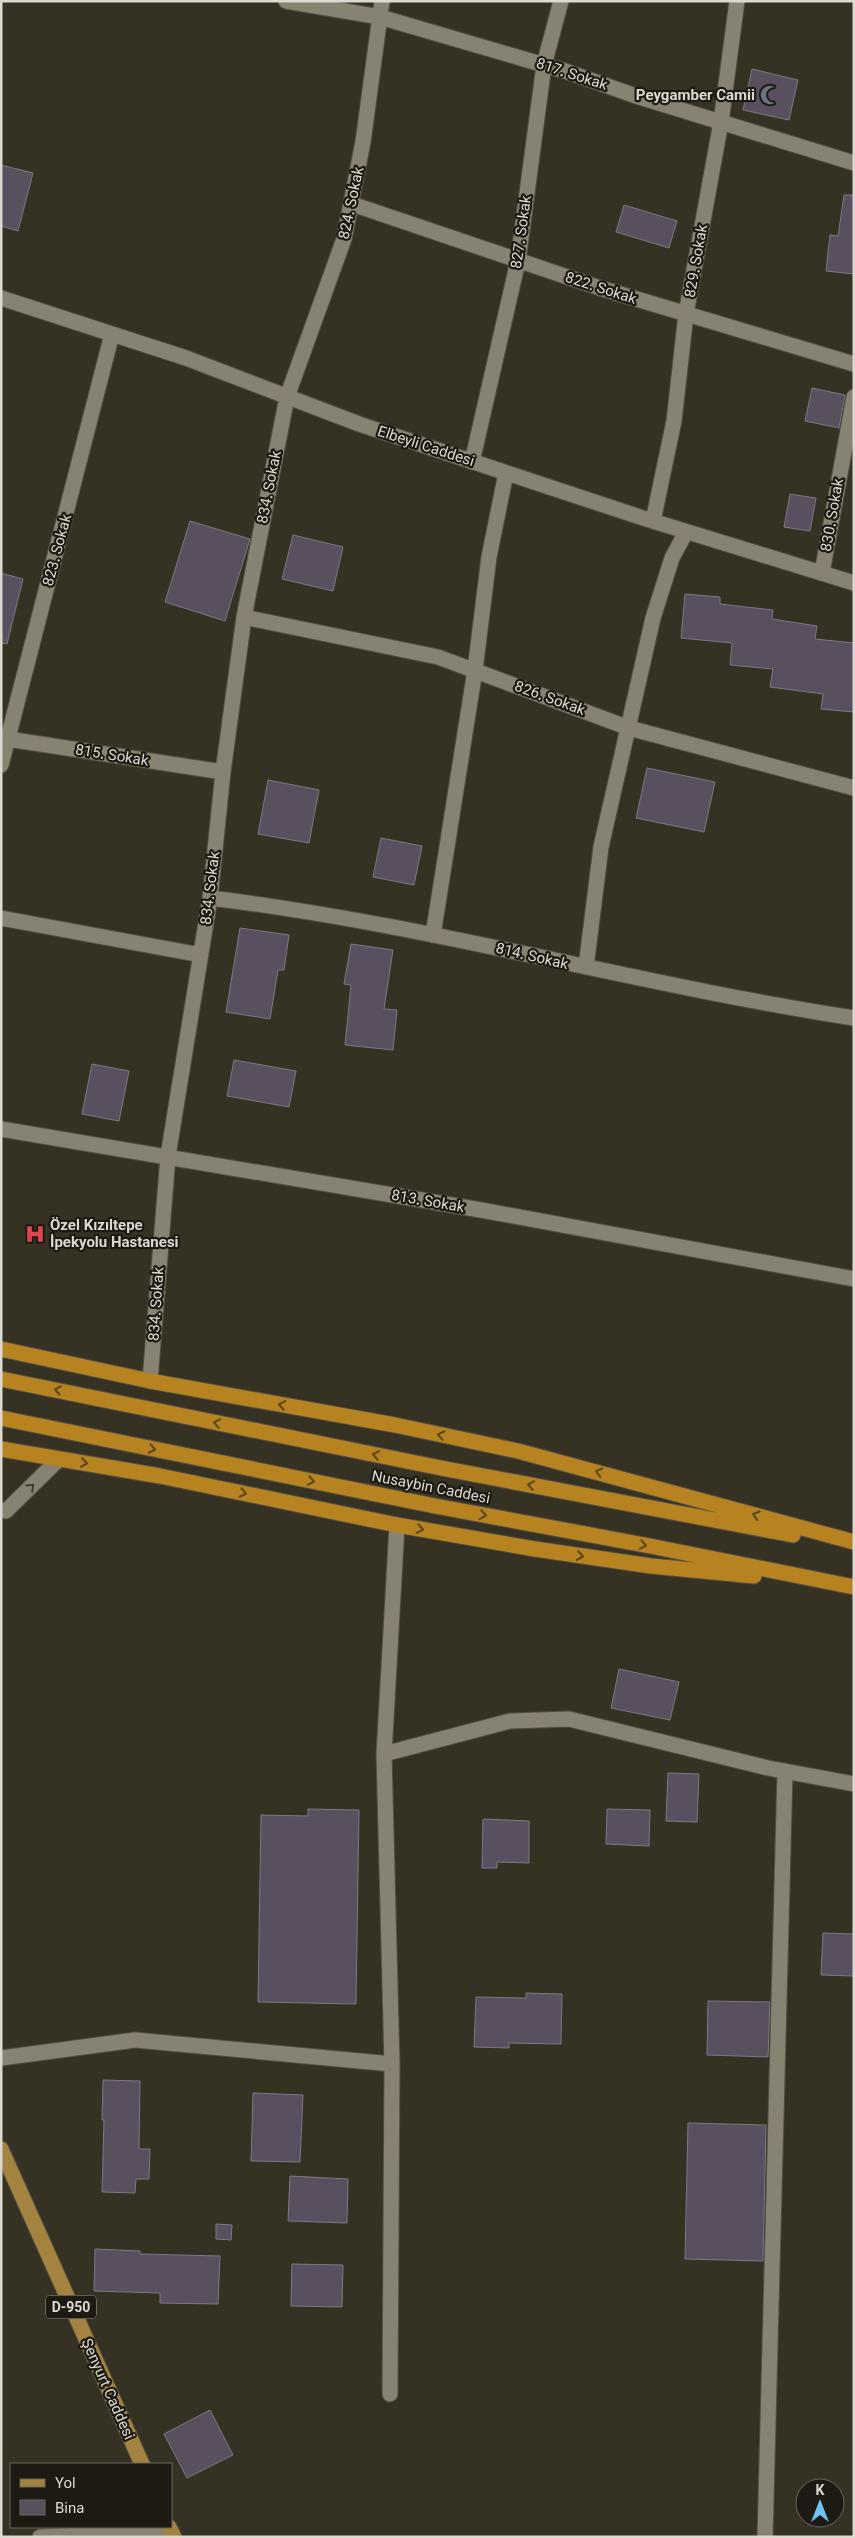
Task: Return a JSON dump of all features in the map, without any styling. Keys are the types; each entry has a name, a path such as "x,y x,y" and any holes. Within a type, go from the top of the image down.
{"highway":[{"path":"1,1349 150,1381 394,1425 518,1451 854,1542"},
{"name":"Nusaybin Caddesi","path":"1,1379 441,1468 854,1546"},
{"name":"Nusaybin Caddesi","path":"1,1418 854,1588"},
{"path":"1,1449 160,1476 397,1525 651,1566 830,1583"}],"main road":[{"name":"Şenyurt Caddesi","path":"1,2149 142,2463"}],"street":[{"name":"817. Sokak","path":"286,1 380,17 544,65 854,163"},
{"name":"824. Sokak","path":"287,397 344,240 363,142 382,1"},
{"name":"827. Sokak","path":"472,462 518,261 544,65 562,1"},
{"name":"829. Sokak","path":"653,521 674,421 686,314 721,122 737,1"},
{"name":"822. Sokak","path":"352,204 518,261 854,364"},
{"name":"Elbeyli Caddesi","path":"1,298 186,358 287,397 472,462 686,532 854,583"},
{"name":"823. Sokak","path":"1,765 5,738 112,334"},
{"name":"834. Sokak","path":"150,1381 168,1156 210,898 223,772 244,617 287,397"},
{"name":"830. Sokak","path":"822,574 854,397"},
{"path":"433,935 474,670 489,557 506,473"},
{"path":"586,968 601,846 630,728 653,618 672,558 686,532"},
{"name":"826. Sokak","path":"244,617 438,657 630,728 854,788"},
{"name":"815. Sokak","path":"5,738 223,772"},
{"name":"814. Sokak","path":"210,898 433,935 753,1002 854,1018"},
{"path":"1,918 201,955"},
{"name":"813. Sokak","path":"1,1129 168,1156 854,1279"},
{"path":"1,1510 6,1511 59,1459"},
{"path":"390,2394 392,2064 384,1754 397,1525"},
{"path":"384,1754 510,1721 569,1719 785,1771 854,1784"},
{"path":"765,2537 785,1771"},
{"path":"1,2058 135,2040 392,2064"},
{"path":"40,2537 171,2531"}],"building":[{"name":"Peygamber Camii","path":"752,69 798,80 789,120 743,110"},
{"path":"1,165 33,173 18,231 1,226"},
{"path":"844,195 854,195 854,274 826,271 830,235 838,236"},
{"path":"624,205 677,221 669,248 616,232"},
{"path":"812,388 845,395 839,428 805,421"},
{"path":"790,494 816,498 810,531 784,527"},
{"path":"190,521 250,539 225,621 165,602"},
{"path":"293,535 343,547 333,591 282,579"},
{"path":"1,573 23,579 7,644 1,643"},
{"path":"685,594 720,597 720,604 773,610 772,619 817,626 815,639 854,643 854,712 821,709 823,694 770,687 773,669 730,665 732,643 681,638"},
{"path":"647,768 715,782 704,832 636,818"},
{"path":"268,780 319,790 309,843 258,834"},
{"path":"381,838 422,846 414,885 373,877"},
{"path":"240,928 289,935 284,970 278,970 270,1019 226,1012"},
{"path":"351,944 393,950 384,1009 397,1010 393,1050 345,1045 351,985 344,984"},
{"path":"234,1060 296,1071 289,1107 227,1096"},
{"path":"92,1064 129,1071 119,1121 82,1114"},
{"path":"619,1669 679,1682 670,1720 611,1708"},
{"path":"668,1773 699,1774 697,1822 666,1821"},
{"path":"308,1809 359,1810 356,2004 258,2002 261,1815 308,1816"},
{"path":"607,1809 650,1810 649,1846 606,1844"},
{"path":"483,1819 529,1821 529,1863 497,1862 497,1868 482,1868"},
{"path":"823,1933 854,1934 854,1976 821,1975"},
{"path":"526,1993 562,1994 561,2044 509,2043 509,2048 474,2047 476,1997 526,1998"},
{"path":"708,2001 770,2002 768,2057 707,2055"},
{"path":"103,2080 140,2081 139,2149 150,2149 149,2179 136,2179 135,2193 102,2192"},
{"path":"253,2093 303,2095 300,2162 251,2161"},
{"path":"688,2123 766,2125 763,2261 685,2259"},
{"path":"290,2176 348,2179 347,2223 288,2221"},
{"path":"216,2224 232,2225 231,2240 216,2239"},
{"path":"95,2249 140,2251 140,2254 220,2256 218,2304 160,2303 160,2293 94,2291"},
{"path":"292,2264 343,2265 342,2307 291,2306"},
{"path":"210,2410 233,2455 187,2478 164,2434"}],"place":[{"name":"Peygamber Camii","path":"770,95"},
{"name":"Özel Kızıltepe İpekyolu Hastanesi","path":"35,1234"}]}
